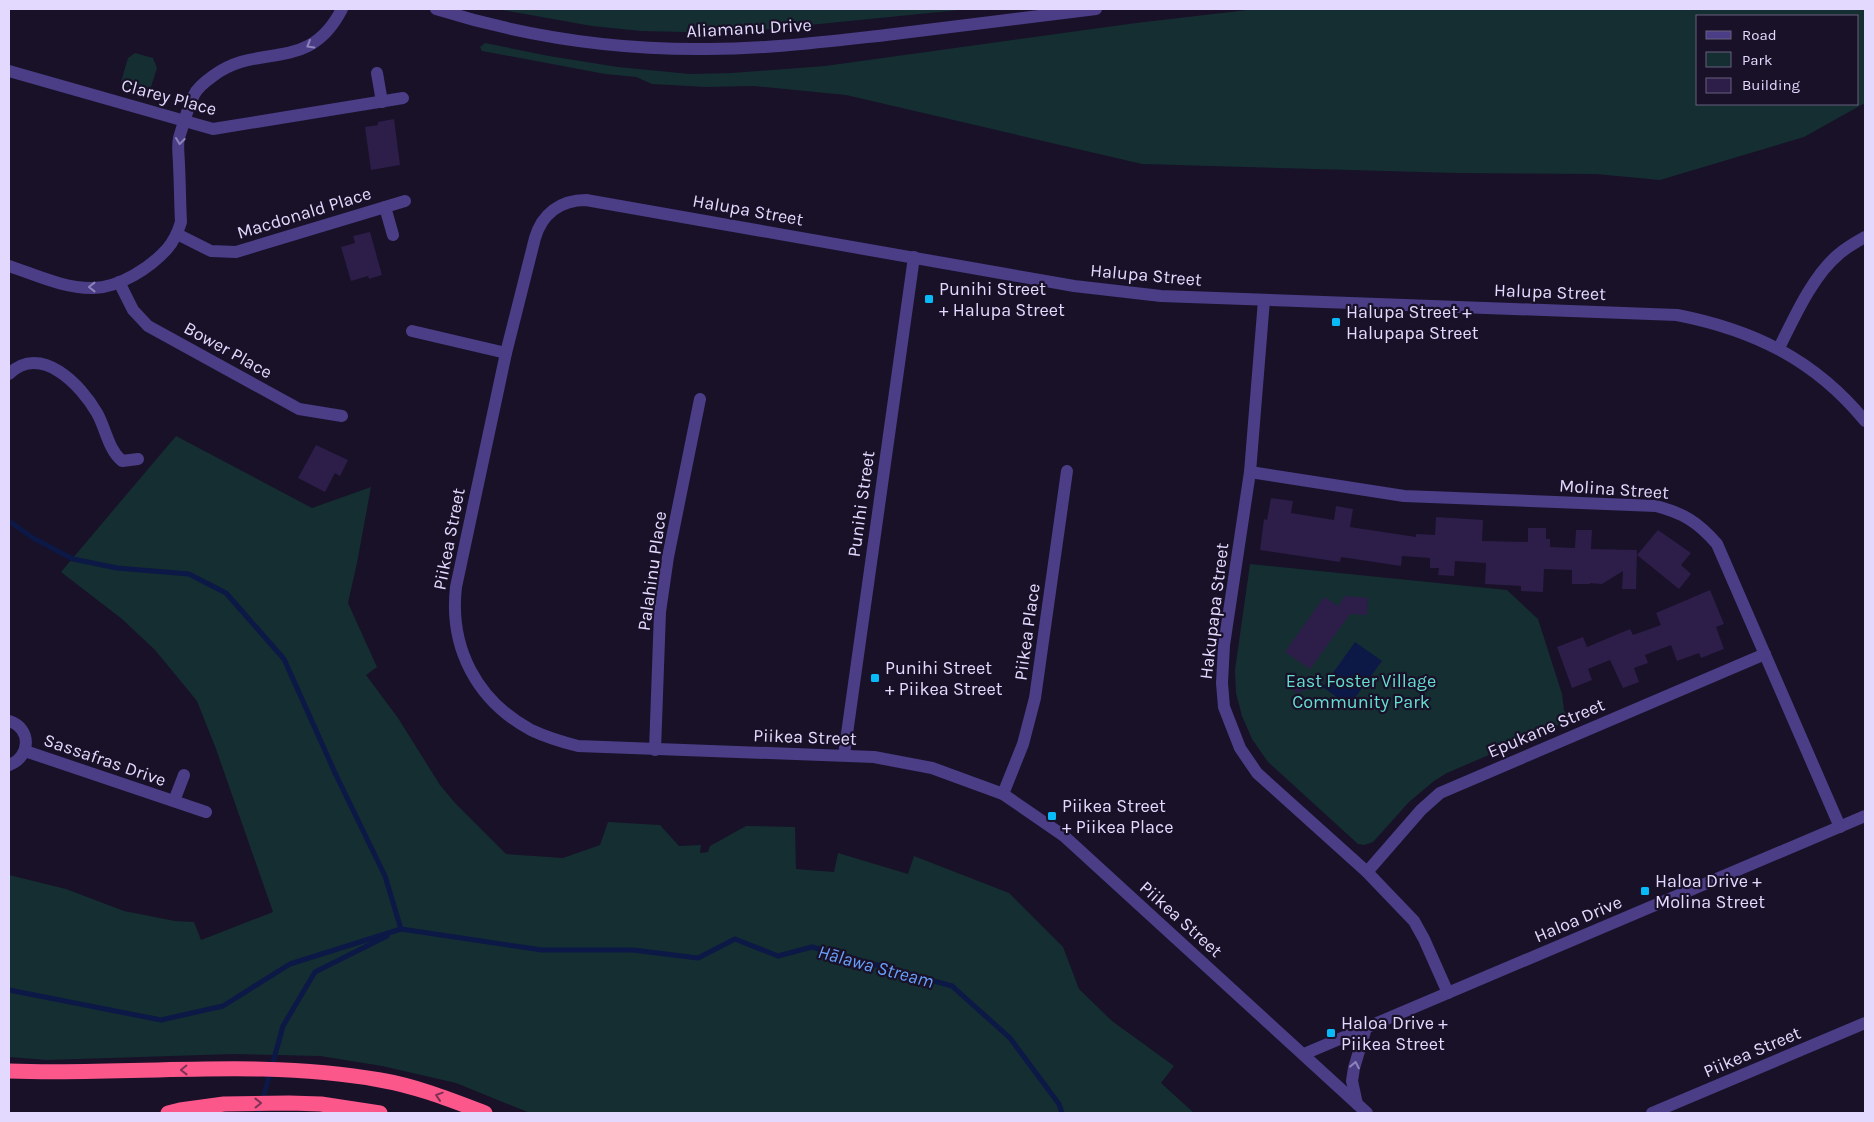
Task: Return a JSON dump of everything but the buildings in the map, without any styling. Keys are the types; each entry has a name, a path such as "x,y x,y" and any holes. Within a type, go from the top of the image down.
{"highway":[{"path":"9,1071 298,1070 382,1080 442,1097 485,1113"},
{"path":"168,1113 224,1104 292,1103 321,1104 380,1113"}],"street":[{"path":"9,266 74,286 94,288 119,282 150,265 168,248 177,234 181,222 178,140 194,93 220,70 252,59 282,55 304,49 326,33 342,9"},
{"name":"Aliamanu Drive","path":"436,9 499,26 572,40 634,46 705,49 778,47 1096,9"},
{"name":"Clarey Place","path":"9,70 213,129 403,98"},
{"path":"378,73 382,102"},
{"name":"Halupa Street","path":"506,353 540,223 552,211 566,202 586,200 1074,286 1161,296 1677,315 1729,327 1779,348 1822,378 1865,421"},
{"name":"Macdonald Place","path":"177,234 211,251 236,252 405,201"},
{"name":"Macdonald Place","path":"385,207 392,235"},
{"path":"1779,348 1826,267 1838,254 1865,237"},
{"name":"Punihi Street","path":"844,755 914,257"},
{"name":"Bower Place","path":"119,282 133,310 148,326 299,409 342,416"},
{"name":"Hakupapa Street","path":"1264,300 1250,472 1224,645 1222,683 1224,707 1240,748 1257,773 1368,872 1414,921 1448,993"},
{"path":"412,331 506,353"},
{"name":"Piikea Street","path":"506,353 456,587 454,606 455,622 464,657 473,676 495,704 512,718 532,730 552,739 578,746 822,756 844,755 901,761 932,768 1002,794 1064,836 1367,1113"},
{"path":"9,374 14,368 25,363 47,365 64,373 89,401 98,415 114,454 122,460 138,459"},
{"name":"Palahinu Place","path":"656,750 660,612 668,557 700,399"},
{"name":"Piikea Place","path":"1002,794 1023,744 1036,698 1067,471"},
{"name":"Molina Street","path":"1250,472 1404,496 1656,506 1675,511 1691,519 1706,531 1717,544 1840,826"},
{"name":"Epukane Street","path":"1368,872 1421,810 1440,793 1764,654"},
{"name":"Sassafras Drive","path":"9,720 17,724 26,736 25,751 16,762 9,765"},
{"name":"Sassafras Drive","path":"25,751 206,812"},
{"name":"Sassafras Drive","path":"174,802 184,775"},
{"name":"Haloa Drive","path":"1304,1054 1865,816"},
{"name":"Piikea Street","path":"1652,1113 1865,1023"},
{"path":"1357,1104 1352,1081 1366,1028"}],"green space":[{"path":"497,9 970,9 729,33 641,31 592,26"},
{"path":"1256,9 1865,9 1865,103 1804,137 1660,180 1596,174 1456,173 1142,164 846,95 754,86 706,87 652,84 636,77 605,74 482,51 480,47 485,43 618,67 690,74 825,66 1136,23"},
{"path":"135,53 153,58 157,68 149,93 124,86 121,82 128,58"},
{"path":"176,436 312,508 371,487 348,603 377,667 366,675 398,718 440,785 455,803 506,854 563,858 600,845 608,822 660,825 679,846 701,845 700,853 708,852 710,846 746,826 795,827 796,869 834,872 838,853 908,874 914,856 1009,893 1063,947 1079,989 1112,1021 1174,1066 1161,1083 1194,1113 530,1113 456,1083 382,1066 320,1056 234,1054 47,1060 9,1057 9,875 66,889 124,911 175,921 194,922 201,940 273,912 216,749 197,701 155,650 122,619 61,572"},
{"name":"East Foster Village Community Park","path":"1250,564 1507,590 1538,619 1562,694 1564,710 1570,720 1447,773 1434,781 1409,802 1373,842 1364,845 1358,844 1268,762 1252,739 1242,716 1236,693 1235,670"}],"water":[{"path":"1355,642 1382,661 1349,706 1323,687"}],"waterway":[{"path":"9,521 33,538 73,559 117,568 189,574 226,593 284,659 336,775 385,876 401,929"},
{"name":"Hālawa Stream","path":"9,990 161,1020 223,1006 290,964 401,929 542,950 633,950 698,958 735,939 778,956 812,947 952,986 1010,1038 1059,1104 1062,1113"},
{"path":"259,1113 283,1026 315,972 387,936"}],"place":[{"name":"Punihi Street + Halupa Street","path":"929,299"},
{"name":"Halupa Street + Halupapa Street","path":"1336,322"},
{"name":"Punihi Street + Piikea Street","path":"875,678"},
{"name":"Piikea Street + Piikea Place","path":"1052,816"},
{"name":"Haloa Drive + Molina Street","path":"1645,891"},
{"name":"Haloa Drive + Piikea Street","path":"1331,1033"}]}
